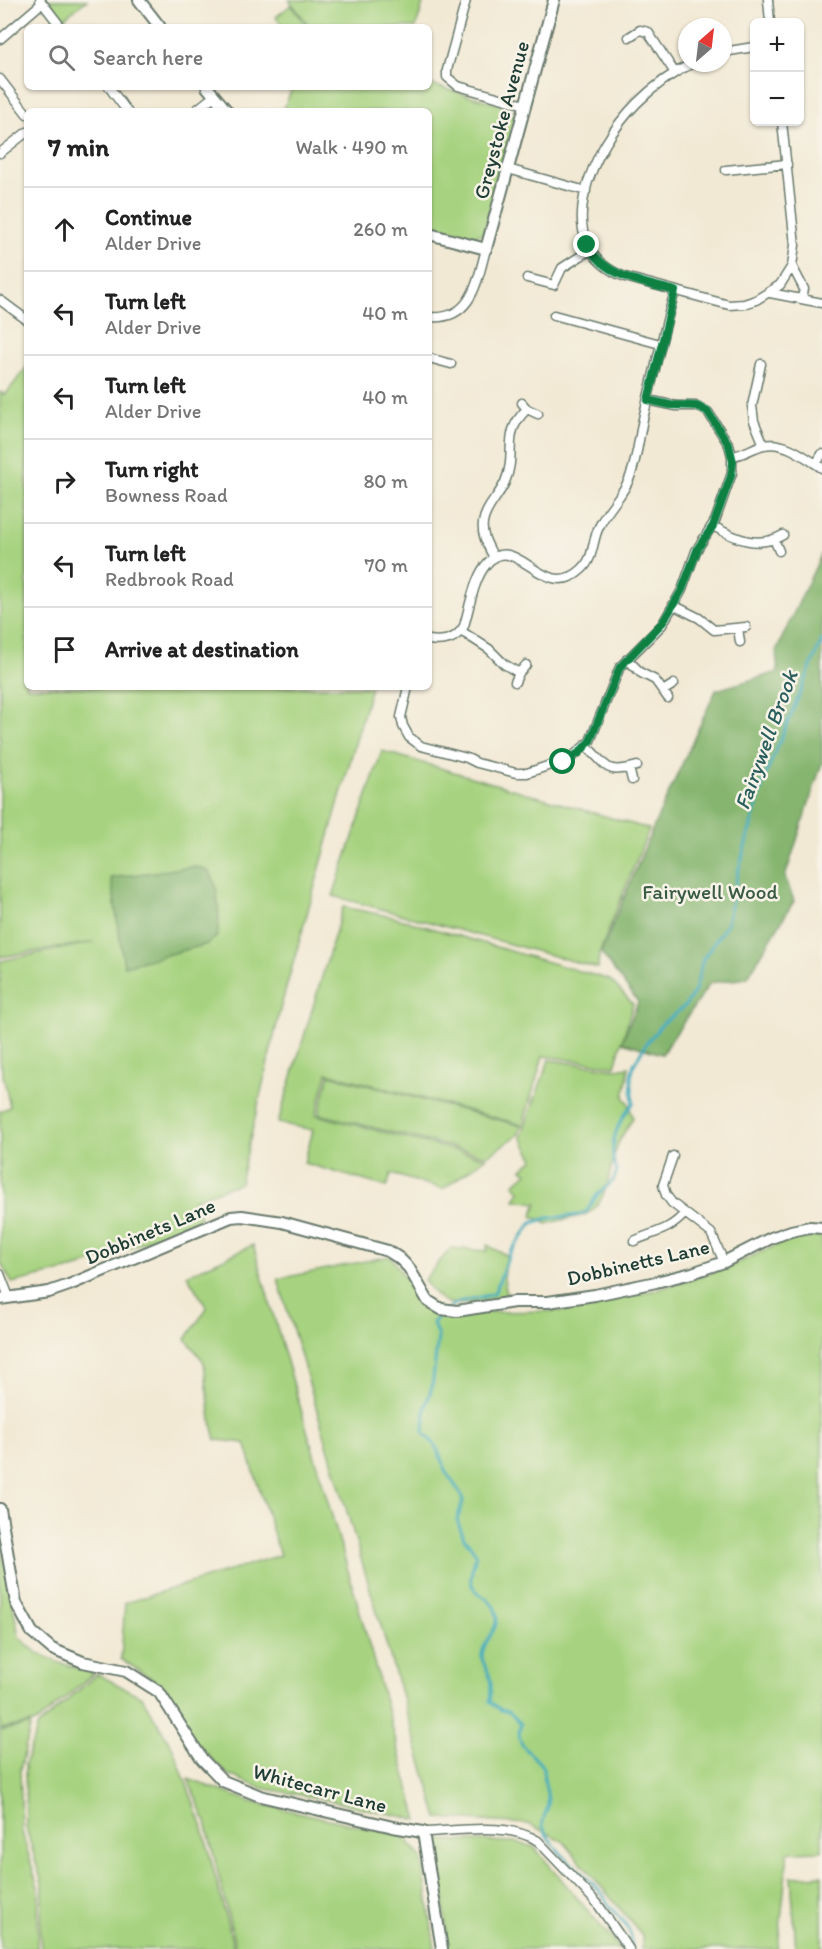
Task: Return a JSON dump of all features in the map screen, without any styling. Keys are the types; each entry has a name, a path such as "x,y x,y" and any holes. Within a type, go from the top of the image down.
{"street":[{"path":"139,0 158,24"},
{"path":"466,0 447,77 458,86 525,105"},
{"name":"Greystoke Avenue","path":"486,249 554,0"},
{"path":"768,0 770,18"},
{"path":"0,39 41,2 59,24"},
{"path":"629,37 642,30 648,32 675,73"},
{"path":"732,50 750,47"},
{"path":"678,71 648,92 619,124 599,156 586,191 581,225 590,250 599,261 616,273 729,305 752,302 770,292 784,280 792,266 795,245 782,126"},
{"path":"0,79 24,110"},
{"path":"111,90 125,108"},
{"path":"209,90 224,108"},
{"path":"199,108 214,96"},
{"path":"0,153 24,134"},
{"path":"726,170 787,164"},
{"path":"508,169 586,191"},
{"path":"432,235 486,249 475,288 467,302 460,310 449,315 432,317"},
{"path":"526,278 554,285 562,268 590,250"},
{"path":"792,266 804,289 802,298"},
{"path":"432,640 448,640 461,631 481,572 494,558 505,555 517,557 540,574 554,579 567,577 582,569 590,558 599,526 630,478 660,344 675,291"},
{"path":"770,292 822,303"},
{"path":"0,300 24,318"},
{"path":"554,315 660,344"},
{"path":"432,359 451,364"},
{"path":"761,364 752,380 752,412 764,445"},
{"path":"407,690 402,713 403,726 412,740 425,747 519,774 563,762 575,756 586,746 597,728 616,673 662,625 682,590 698,548 713,526 731,476 732,456 727,441 706,410 697,406 670,405 648,400"},
{"path":"494,558 485,538 483,520 506,480 513,426 525,406 538,414"},
{"path":"732,456 773,444 788,447 819,466 822,454"},
{"path":"713,526 742,541 755,542 783,535"},
{"path":"774,539 779,551"},
{"path":"673,605 699,618 714,630 742,628 740,642"},
{"path":"461,631 489,649 517,677 526,665"},
{"path":"627,659 641,673 655,680 665,694 674,684"},
{"path":"586,746 609,769 615,771 633,767 632,780"},
{"path":"673,1156 663,1185 666,1195 672,1203 711,1233 724,1262"},
{"path":"634,1241 676,1224 685,1213"},
{"name":"Dobbinets Lane","path":"4,1298 49,1292 69,1286 231,1217 242,1216 282,1222 388,1251 409,1268 428,1301 441,1309 458,1311"},
{"name":"Dobbinetts Lane","path":"458,1311 514,1302 548,1302 595,1295 692,1273 724,1262 771,1238 810,1227 822,1228"},
{"path":"0,1274 4,1298"},
{"name":"Whitecarr Lane","path":"0,1509 16,1603 32,1632 52,1649 83,1662 126,1671 159,1692 202,1759 223,1780 260,1796 393,1827 423,1832 506,1830 527,1834 543,1846 597,1903 629,1949"},
{"path":"423,1832 442,1949"}],"green space":[{"path":"49,0 87,0 63,19"},
{"path":"289,0 424,0 417,24 308,24"},
{"path":"291,5 306,24 281,24 276,17"},
{"path":"432,85 509,107 515,118 484,233 473,237 432,226 432,108 284,108 292,90 432,90"},
{"path":"24,371 24,690 370,690 281,1006 240,1183 195,1199 200,1220 80,1267 12,1283 0,1261 0,1111 10,1107 0,1061 0,961 95,942 0,957 0,392 5,395"},
{"name":"Fairywell Wood","path":"822,553 822,763 785,877 794,901 747,978 710,983 662,1054 622,1042 638,1002 601,953 656,821 716,690 778,672 776,651"},
{"path":"382,751 649,829 599,954 598,968 333,896"},
{"path":"190,867 206,870 212,876 218,912 217,936 208,944 124,966 111,878"},
{"path":"343,907 393,917 610,980 633,1004 615,1066 543,1056 523,1125 327,1073 316,1115 486,1158 443,1189 391,1174 387,1187 304,1163 313,1130 278,1123"},
{"path":"549,1060 617,1069 629,1067 624,1097 633,1118 619,1142 605,1191 595,1208 583,1215 547,1224 532,1216 537,1203 515,1200 520,1191 514,1184 527,1173 522,1169 534,1159 521,1137"},
{"path":"329,1075 522,1126 518,1135 487,1156 319,1114"},
{"path":"808,1231 822,1237 822,1851 788,1852 778,1949 642,1949 642,1935 563,1841 528,1824 438,1818 278,1279 390,1256 421,1300 450,1317 489,1312 561,1311 656,1290 726,1268"},
{"path":"253,1245 418,1820 261,1788 227,1774 194,1741 165,1687 121,1659 125,1603 280,1555 245,1443 216,1440 211,1420 204,1362 186,1339 207,1308 187,1275"},
{"path":"487,1245 507,1256 504,1279 507,1296 475,1303 450,1303 438,1297 424,1280 451,1248 487,1251"},
{"path":"0,1539 19,1637 36,1652 57,1662 94,1673 37,1722 0,1729"},
{"path":"97,1674 142,1697 173,1748 202,1825 234,1949 41,1949 43,1886 26,1828 25,1764 38,1726"},
{"path":"31,1724 20,1770 22,1832 39,1891 37,1949 0,1949 0,1731"},
{"path":"188,1779 252,1802 404,1836 422,1858 435,1949 236,1949 206,1822"},
{"path":"439,1840 515,1842 534,1847 620,1949 448,1949"},
{"path":"822,1875 822,1949 796,1949 791,1877"}],"waterway":[{"name":"Fairywell Brook","path":"450,1307 458,1302 494,1294 510,1253 532,1223 548,1218 580,1215 587,1211 597,1195 613,1181 617,1171 613,1144 618,1127 633,1103 631,1077 634,1064 648,1041 663,1023 685,1006 695,991 703,959 727,924 738,872 764,779 822,640"},
{"name":"Fairywell Brook","path":"442,1312 433,1323 438,1337 432,1387 425,1407 424,1433 434,1444 443,1461 445,1471 461,1494 463,1501 457,1520 464,1538 476,1553 471,1573 473,1587 490,1602 496,1612 496,1624 482,1656 491,1681 490,1702 501,1710 509,1712 521,1724 519,1732 522,1744 543,1768 548,1800 543,1823 546,1834 559,1851 600,1891 629,1930 631,1947"}],"route":[{"path":"563,762 579,753 590,741 620,667 662,625 682,590 698,548 716,521 731,476 733,462 727,441 706,410 693,405 676,406 648,400 663,331 675,291 616,273 599,261 587,245"}]}
